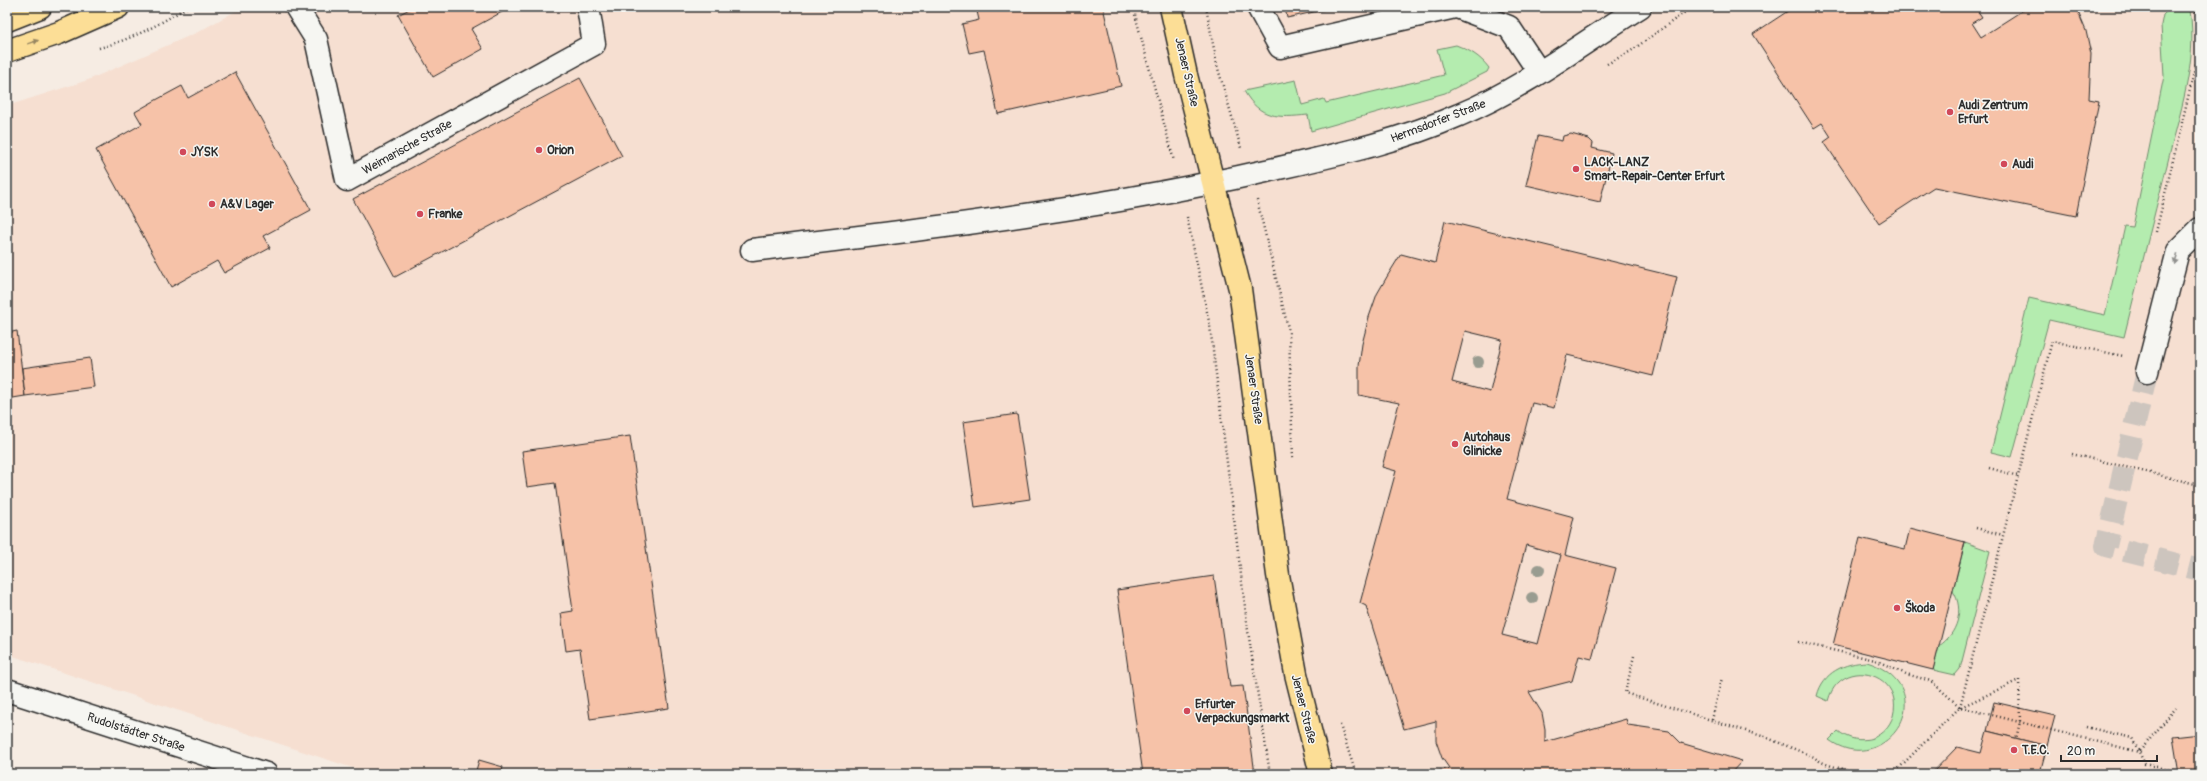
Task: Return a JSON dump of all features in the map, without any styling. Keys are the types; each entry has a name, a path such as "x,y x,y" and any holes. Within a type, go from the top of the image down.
{"main road":[{"path":"7,20 40,7"},
{"path":"7,51 59,33 118,7"},
{"name":"Jenaer Straße","path":"1171,7 1186,75 1240,289 1278,575 1296,674 1321,774"}],"street":[{"name":"Weimarische Straße","path":"296,7 316,39 347,180 594,44 588,7"},
{"path":"1258,7 1280,47 1456,7 1507,17 1539,72"},
{"name":"Hermsdorfer Straße","path":"752,250 985,221 1181,190 1398,137 1456,117 1492,101 1640,7"},
{"path":"2147,372 2178,251 2200,229"},
{"name":"Rudolstädter Straße","path":"7,690 266,774"}],"path":[{"path":"1133,7 1181,190 1210,326 1248,631 1270,774"},
{"path":"1206,7 1217,65 1231,113"},
{"path":"2195,7 2200,40"},
{"path":"2156,233 2200,47"},
{"path":"1258,204 1289,332 1293,462"},
{"path":"1960,707 2052,341 2127,357"},
{"path":"2072,454 2200,485"},
{"path":"1989,468 2018,476"},
{"path":"1976,528 2003,535"},
{"path":"1798,642 1875,660 1906,674 1931,681 1960,707 2139,752"},
{"path":"1634,656 1625,693 1765,737 1814,757 1819,761 1852,770 1885,774"},
{"path":"1712,720 1722,678"},
{"path":"1893,774 1960,707 2019,680 2020,722 2016,739"},
{"path":"2139,752 2176,708"},
{"path":"1337,718 1356,774"},
{"path":"2086,727 2132,738 2145,764 2186,774"}],"shaded area":[{"path":"243,7 2200,7 2200,774 371,774 7,654 7,106 88,80 198,32"}],"green space":[{"path":"2186,7 2190,10 2192,30 2189,69 2182,108 2124,337 2049,320 2012,457 1991,452 2029,298 2105,315 2125,226 2133,227 2164,76 2161,25 2163,15 2170,8"},
{"path":"1456,45 1470,51 1482,60 1489,68 1487,72 1445,93 1311,131 1308,115 1279,116 1263,112 1250,100 1244,91 1296,80 1302,105 1324,99 1326,103 1444,75 1437,49"},
{"path":"1965,542 1990,551 1960,669 1955,675 1933,670 1939,646 1955,628 1959,614 1957,598 1953,591"},
{"path":"1867,662 1891,674 1903,691 1905,709 1899,726 1887,740 1870,749 1850,749 1829,740 1838,731 1850,738 1859,740 1873,738 1880,734 1888,726 1893,716 1894,701 1890,689 1881,680 1870,675 1857,674 1845,678 1835,687 1828,701 1817,696 1824,681 1836,670 1850,664"}],"building":[{"path":"413,7 511,7 471,29 483,49 433,77 398,15"},
{"path":"976,7 1103,7 1121,86 998,114 984,50 969,53 962,24 979,20"},
{"path":"1285,7 1336,7 1287,18"},
{"name":"Audi Zentrum Erfurt","path":"1794,7 1975,7 1982,17 1972,23 1981,37 2028,7 2076,7 2086,31 2091,54 2089,99 2099,101 2076,216 1934,187 1879,223 1824,142 1831,137 1822,123 1814,128 1753,34"},
{"path":"235,72 311,210 263,236 270,248 224,273 217,261 171,287 96,150 142,124 135,112 156,100 182,86 188,98"},
{"path":"580,78 622,156 395,277 353,199"},
{"path":"1571,134 1589,139 1593,143 1592,148 1612,153 1600,202 1526,185 1538,136 1562,141 1563,136"},
{"path":"1445,221 1677,277 1653,376 1567,355 1554,408 1532,403 1507,499 1574,517 1565,555 1616,568 1592,659 1579,656 1572,681 1529,692 1542,713 1545,729 1545,742 1626,719 1628,725 1669,731 1681,743 1742,761 1730,774 1430,774 1449,768 1442,758 1436,741 1436,721 1404,729 1366,606 1360,603 1396,471 1382,467 1399,403 1359,395 1359,366 1362,344 1377,294 1401,254 1435,263","holes":["1465,331 1502,340 1490,392 1452,382","1526,545 1561,555 1538,644 1502,635"]},
{"path":"17,331 25,396 7,399 7,333"},
{"path":"90,358 94,387 25,396 22,368"},
{"path":"1017,414 1030,499 975,507 963,422"},
{"path":"630,436 669,708 590,719 580,649 566,651 561,613 573,611 555,483 527,487 522,451"},
{"path":"1910,528 1965,542 1933,670 1833,645 1860,538 1905,549"},
{"path":"1214,576 1230,687 1243,686 1255,774 1143,774 1117,590"},
{"path":"1994,702 2055,716 2047,746 1987,731"},
{"name":"T.E.C.","path":"1987,731 2047,746 2041,769 2063,774 1931,774 1957,747 1981,753"},
{"path":"2200,734 2200,774 2179,774 2173,737"},
{"path":"479,760 503,767 501,774 475,774"}],"tunnel":[{"path":"2147,372 2106,546 2200,570"}],"place":[{"name":"Audi Zentrum Erfurt","path":"1950,112"},
{"name":"Orion","path":"539,150"},
{"name":"JYSK","path":"183,152"},
{"name":"Audi","path":"2004,164"},
{"name":"LACK-LANZ Smart-Repair-Center Erfurt","path":"1576,169"},
{"name":"A&V Lager","path":"212,204"},
{"name":"Franke","path":"420,214"},
{"name":"Autohaus Glinicke","path":"1455,444"},
{"name":"Škoda","path":"1897,608"},
{"name":"Erfurter Verpackungsmarkt","path":"1187,711"},
{"name":"T.E.C.","path":"2014,750"}]}
